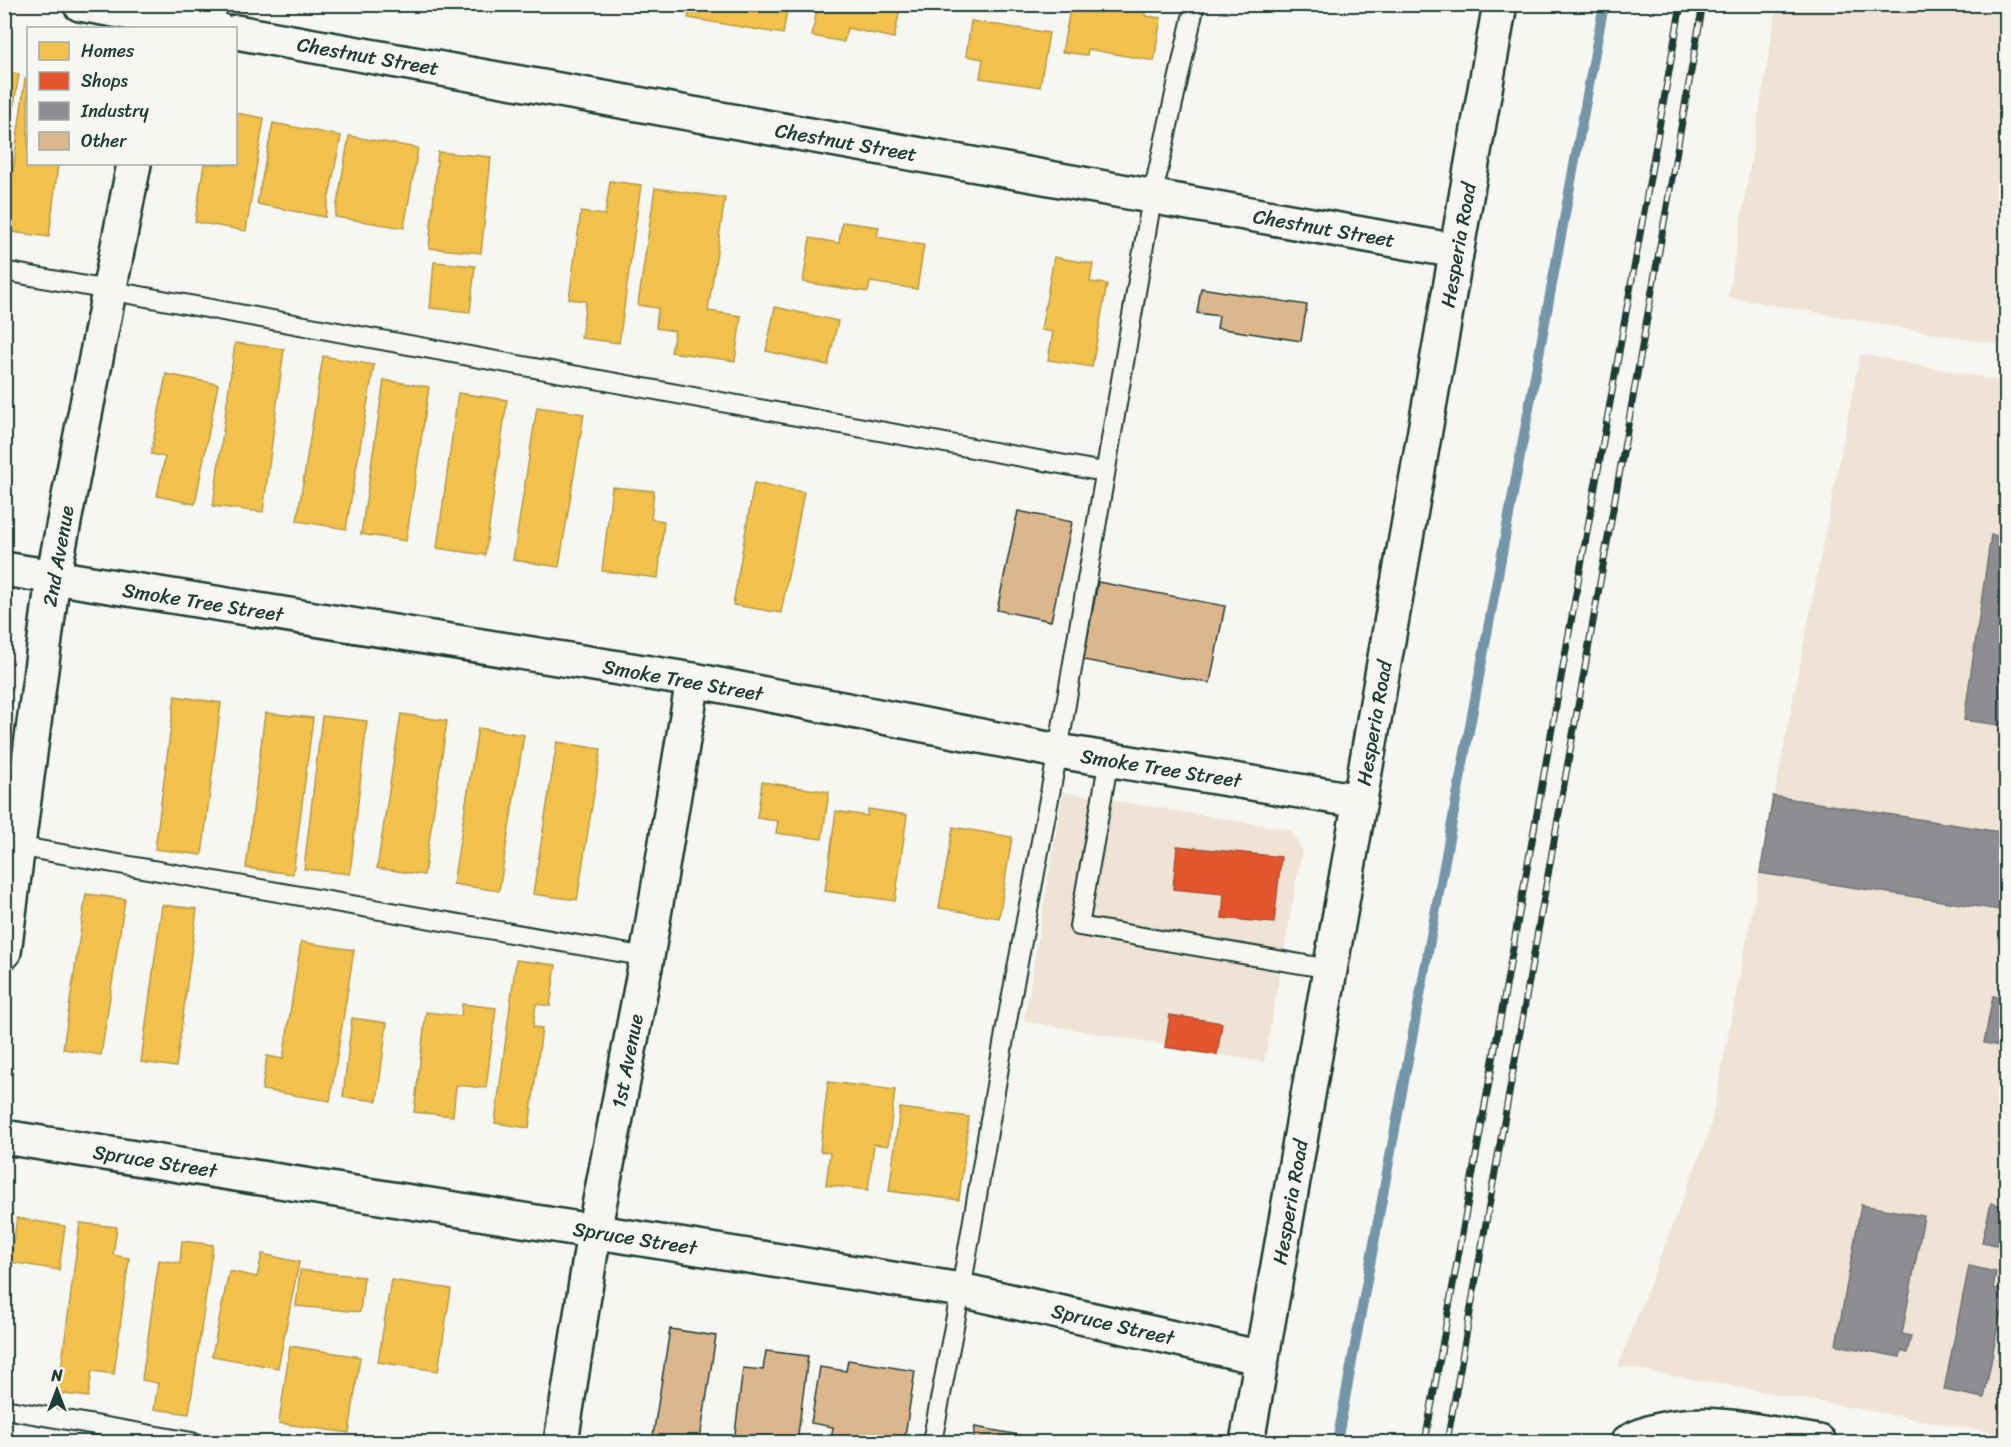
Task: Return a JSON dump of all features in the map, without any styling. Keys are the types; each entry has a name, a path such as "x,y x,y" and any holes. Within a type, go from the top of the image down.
{"street":[{"path":"80,4 211,27"},
{"name":"Hesperia Road","path":"1247,1443 1500,4"},
{"name":"Chestnut Street","path":"237,32 1456,251"},
{"name":"2nd Avenue","path":"4,952 12,845 53,578 134,165"},
{"name":"Smoke Tree Street","path":"4,569 693,680 1058,751 1360,801"},
{"name":"1st Avenue","path":"561,1443 594,1232 647,957 693,680"},
{"name":"Spruce Street","path":"4,1137 961,1290 1263,1358"},
{"path":"1633,1439 1681,1425 1713,1425 1819,1443"}],"lane":[{"path":"932,1443 1007,1021 1058,751 1152,198 1195,4"},
{"path":"4,271 1104,472"},
{"path":"1109,759 1079,926 1330,969"},
{"path":"12,845 647,957"},
{"path":"4,1409 192,1443"}],"shaded area":[{"path":"1777,5 2006,5 2006,346 1728,297"},
{"path":"1860,354 2006,382 2006,1435 1618,1366 1710,1129"},
{"path":"1063,792 1291,830 1302,850 1264,1062 1024,1021"}],"building: Homes":[{"path":"691,4 788,4 783,34 688,18"},
{"path":"818,4 901,4 894,38 847,28 844,42 812,36"},
{"path":"1071,4 1147,4 1145,16 1161,18 1154,61 1088,49 1087,55 1062,52"},
{"path":"971,21 1049,33 1040,87 980,78 983,59 966,56"},
{"path":"4,72 19,74 4,165"},
{"path":"25,79 27,79 27,165 58,165 49,237 5,231"},
{"path":"237,113 264,118 246,231 195,222 204,165 237,165"},
{"path":"273,123 341,136 325,217 257,204"},
{"path":"349,136 418,148 404,228 335,217"},
{"path":"438,152 491,157 481,253 429,248"},
{"path":"610,181 641,185 619,343 581,338 586,301 569,299 581,212 605,215"},
{"path":"655,188 725,198 708,311 741,316 735,361 671,352 675,331 656,328 658,308 638,305"},
{"path":"842,222 879,227 877,237 924,245 917,289 870,282 868,292 803,282 810,238 839,243"},
{"path":"1054,257 1093,264 1090,282 1107,284 1092,367 1048,360 1053,332 1041,330"},
{"path":"434,262 475,266 470,312 430,308"},
{"path":"775,307 838,321 828,365 766,351"},
{"path":"4,335 9,335 7,380 4,380"},
{"path":"235,343 284,349 263,512 213,506"},
{"path":"323,356 374,365 346,529 297,521"},
{"path":"166,374 218,384 195,504 157,496 165,457 151,454"},
{"path":"384,380 429,387 406,541 361,534"},
{"path":"458,393 507,400 485,555 437,548"},
{"path":"537,407 584,414 559,567 513,560"},
{"path":"754,483 804,492 781,613 733,605"},
{"path":"612,487 654,491 651,519 664,521 658,578 602,571"},
{"path":"175,696 221,703 202,855 155,849"},
{"path":"265,713 313,718 293,874 246,868"},
{"path":"401,714 447,721 424,875 377,868"},
{"path":"322,716 367,721 350,874 304,869"},
{"path":"478,728 524,735 499,891 453,884"},
{"path":"557,742 601,749 577,900 533,894"},
{"path":"762,782 829,792 822,839 776,833 778,821 757,818"},
{"path":"868,809 907,815 895,901 825,891 836,811 867,816"},
{"path":"953,827 1012,837 999,918 939,908"},
{"path":"86,894 125,899 101,1055 63,1049"},
{"path":"162,905 197,909 176,1067 141,1062"},
{"path":"301,942 354,950 330,1101 262,1090 267,1056 283,1059"},
{"path":"516,960 556,965 550,1006 536,1004 533,1027 542,1028 529,1128 495,1123"},
{"path":"462,1004 496,1008 486,1088 456,1085 453,1116 414,1112 426,1012 461,1016"},
{"path":"352,1018 387,1023 377,1101 343,1097"},
{"path":"828,1082 895,1090 888,1146 874,1144 868,1190 826,1185 830,1153 820,1151"},
{"path":"900,1108 969,1117 959,1200 889,1191"},
{"path":"17,1218 65,1226 59,1270 10,1262"},
{"path":"80,1223 117,1227 113,1255 129,1258 114,1374 92,1371 88,1397 58,1393"},
{"path":"182,1241 213,1245 189,1414 154,1409 158,1383 142,1380 159,1260 180,1263"},
{"path":"262,1254 299,1262 278,1368 212,1356 229,1271 257,1277"},
{"path":"300,1270 364,1277 360,1312 296,1306"},
{"path":"391,1280 451,1289 438,1371 378,1362"},
{"path":"290,1346 360,1357 349,1433 279,1423"}],"building: Shops":[{"path":"1177,846 1281,857 1274,923 1222,918 1224,894 1173,889"},
{"path":"1170,1015 1222,1023 1217,1055 1165,1047"}],"building: Industry":[{"path":"1991,535 2006,537 2006,726 1964,720"},
{"path":"1773,796 2006,833 2006,911 1760,873"},
{"path":"1993,996 2006,999 2006,1047 1984,1043"},
{"path":"1991,1203 2006,1207 2006,1247 1982,1242"},
{"path":"1861,1205 1924,1216 1902,1334 1911,1336 1907,1353 1901,1351 1900,1357 1836,1345"},
{"path":"1969,1266 1996,1272 1993,1288 2005,1290 1984,1398 1944,1390"}],"building: Other":[{"path":"1201,288 1307,305 1301,341 1217,328 1219,316 1197,313"},
{"path":"1018,511 1072,522 1051,621 997,610"},
{"path":"1098,582 1225,606 1210,683 1083,660"},
{"path":"670,1329 716,1336 700,1439 702,1442 652,1442"},
{"path":"766,1351 808,1356 797,1442 734,1442 743,1368 763,1370"},
{"path":"848,1360 915,1371 904,1442 831,1442 833,1427 811,1423 820,1367 846,1371"},
{"path":"975,1427 1058,1442 973,1442"}],"waterway":[{"path":"1337,1442 1604,4"}],"railway":[{"path":"1425,1442 1681,4"},
{"path":"1447,1442 1703,4"}]}
